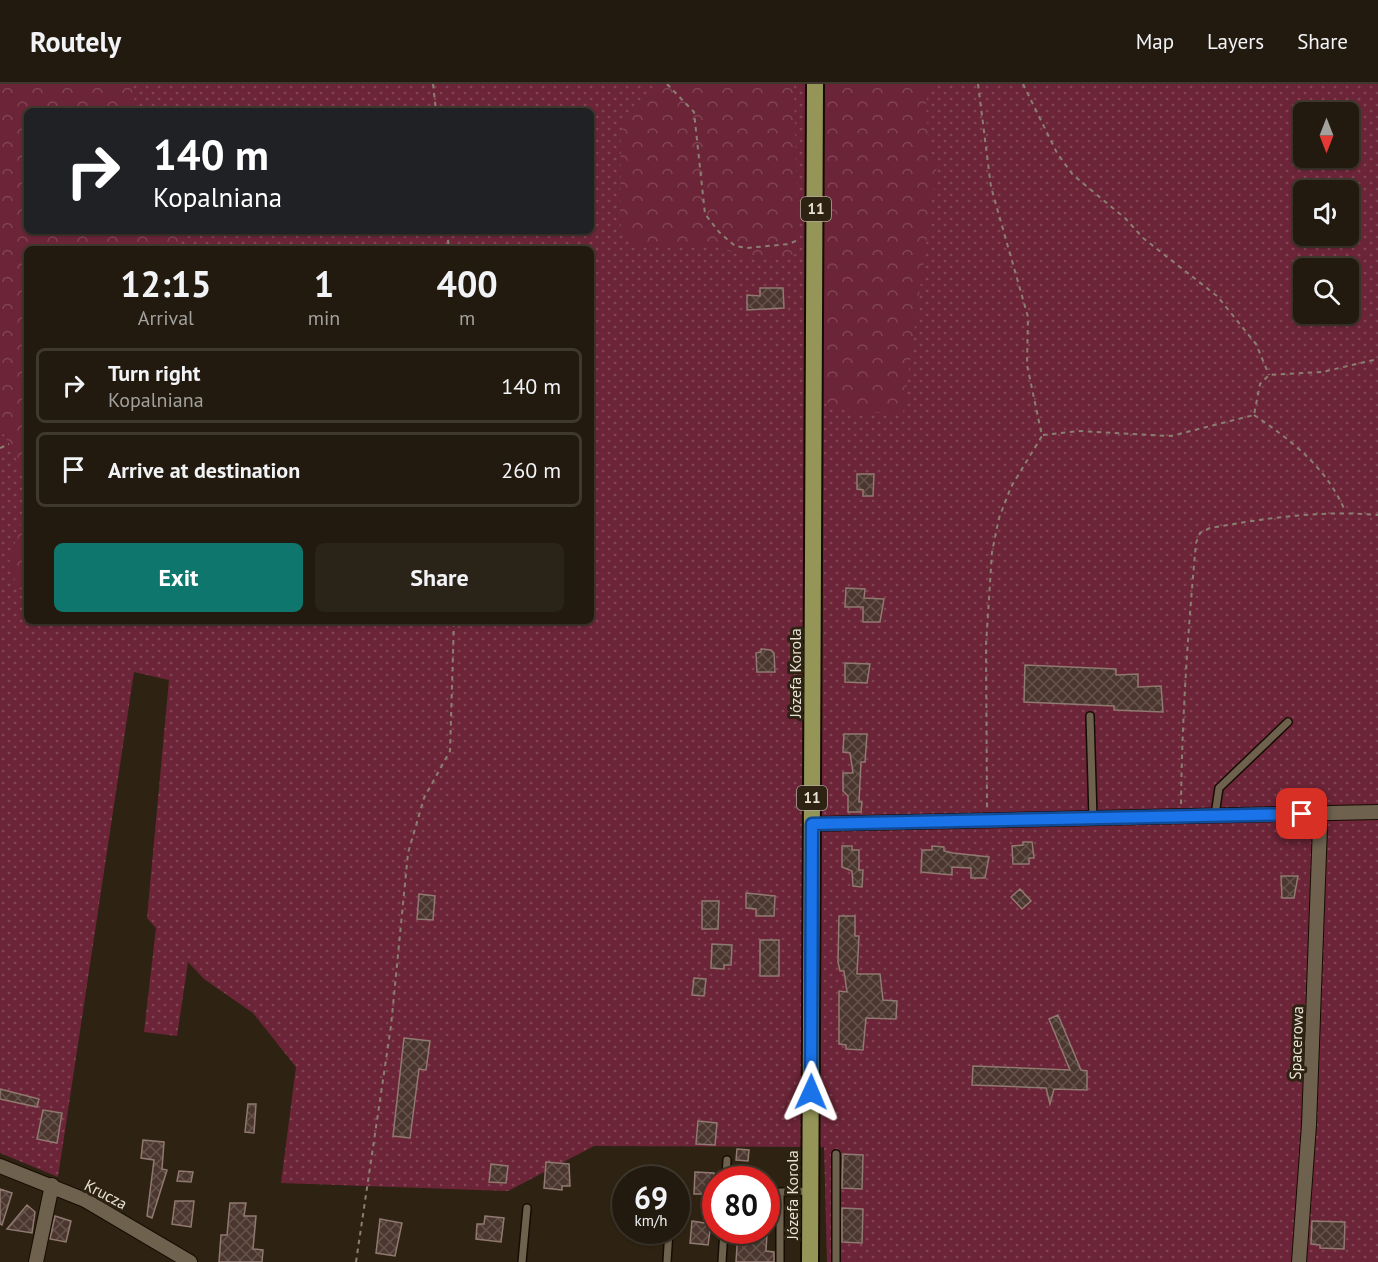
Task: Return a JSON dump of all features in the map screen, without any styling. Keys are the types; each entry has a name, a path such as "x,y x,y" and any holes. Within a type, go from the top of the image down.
{"highway":[{"name":"Józefa Korola","path":"810,1262 816,84"}],"street":[{"path":"812,824 1378,812"},
{"name":"Spacerowa","path":"1299,1262 1309,1125 1320,826"},
{"name":"Krucza","path":"0,1166 85,1200 190,1262"},
{"path":"36,1262 52,1185"}],"lane":[{"path":"1090,716 1093,818"},
{"path":"1215,815 1219,788 1288,722"},
{"path":"836,1154 836,1262"},
{"path":"727,1160 727,1166"},
{"path":"780,1262 780,1192 810,1191"},
{"path":"522,1262 527,1208"},
{"path":"667,1262 668,1244"},
{"path":"722,1262 723,1244"}],"path":[{"path":"433,84 436,108"},
{"path":"667,84 694,112 705,214 719,232 735,246 747,248 789,244 816,231"},
{"path":"978,84 989,177 1028,317 1027,365 1042,436 1011,487 999,518 992,552 986,645 988,821"},
{"path":"1023,84 1057,153 1074,175 1126,219 1143,238 1217,296 1256,344 1269,375"},
{"path":"1254,415 1260,384 1269,375 1323,372 1378,359"},
{"path":"1042,436 1079,431 1171,436 1254,415 1299,446 1339,498 1345,512"},
{"path":"0,448 9,444"},
{"path":"1181,817 1182,717 1196,543 1200,532 1210,528 1274,517 1345,512 1378,515"},
{"path":"356,1262 391,1026 408,853 424,798 450,751 454,624"}],"green space":[{"path":"0,84 1378,84 1378,1262 827,1262 824,1147 594,1146 508,1191 281,1183 296,1067 253,1013 204,979 188,962 177,1036 144,1032 156,928 147,918 169,680 134,672 58,1177 0,1153"},
{"path":"0,84 130,84 135,101 140,108 24,108 24,234 179,234 181,246 24,246 24,484 23,473 4,434 0,436"},
{"path":"656,84 794,84 798,254 747,258 714,245 630,245 620,223 621,136 628,114 658,90"},
{"path":"823,84 930,84 926,103 930,159 938,158 903,413 850,412 824,401"},
{"path":"24,514 24,597 8,566"}],"building":[{"path":"760,288 783,288 784,308 747,310 747,295 760,296"},
{"path":"857,474 874,474 873,496 863,496 863,490 857,489"},
{"path":"846,588 865,589 864,598 884,599 880,622 863,622 863,607 845,607"},
{"path":"761,649 771,650 774,653 775,672 757,672 756,653 761,652"},
{"path":"845,663 870,664 867,683 845,682"},
{"path":"1025,665 1116,669 1116,675 1138,674 1138,687 1161,686 1163,712 1114,710 1114,706 1024,702"},
{"path":"844,734 867,734 865,762 861,762 859,802 862,802 861,812 848,812 848,796 843,791 843,773 853,773 850,753 843,752"},
{"path":"1023,842 1032,842 1034,858 1029,858 1029,864 1013,864 1012,846 1023,845"},
{"path":"842,846 852,846 852,850 859,850 859,870 863,870 862,887 853,886 852,871 842,867"},
{"path":"932,846 944,847 944,851 953,853 989,857 985,878 971,878 971,868 952,867 952,875 921,872 922,850 932,850"},
{"path":"1281,876 1298,876 1294,898 1282,898"},
{"path":"1020,889 1031,901 1022,909 1011,897"},
{"path":"746,893 775,896 774,916 756,916 756,909 746,908"},
{"path":"419,894 435,896 433,920 417,919"},
{"path":"702,901 719,901 718,929 702,929"},
{"path":"839,916 855,916 855,936 859,936 857,974 880,974 883,1000 897,1001 896,1019 866,1018 863,1050 846,1049 846,1045 839,1044 839,991 847,992 844,971 840,971 838,962"},
{"path":"760,940 779,940 779,976 760,976"},
{"path":"712,944 732,945 731,965 724,965 724,969 711,968"},
{"path":"694,978 706,979 704,996 692,995"},
{"path":"1058,1015 1081,1070 1087,1071 1087,1090 1054,1089 1050,1104 1046,1088 972,1085 973,1066 1070,1070 1049,1019"},
{"path":"404,1038 430,1041 426,1070 419,1069 410,1138 393,1136"},
{"path":"0,1089 39,1099 37,1107 0,1099"},
{"path":"248,1104 256,1104 254,1133 245,1132"},
{"path":"43,1110 62,1113 57,1143 37,1139"},
{"path":"698,1121 717,1123 715,1145 696,1144"},
{"path":"143,1140 164,1142 162,1169 167,1170 152,1218 147,1216 154,1160 141,1158"},
{"path":"737,1149 749,1150 748,1161 736,1160"},
{"path":"843,1154 863,1155 862,1189 842,1188"},
{"path":"546,1162 569,1164 570,1186 562,1186 562,1190 544,1188"},
{"path":"491,1164 508,1166 506,1183 489,1182"},
{"path":"179,1171 193,1172 191,1182 177,1181"},
{"path":"695,1172 702,1172 702,1194 694,1194"},
{"path":"0,1189 12,1193 2,1225 0,1224"},
{"path":"175,1201 194,1201 191,1227 172,1224"},
{"path":"230,1203 246,1203 244,1216 256,1216 253,1249 263,1250 262,1262 219,1262 221,1235 227,1235"},
{"path":"27,1205 35,1212 32,1233 7,1229"},
{"path":"842,1208 863,1209 862,1243 842,1242"},
{"path":"55,1216 71,1221 66,1242 50,1239"},
{"path":"485,1216 504,1218 501,1242 476,1239 477,1224 484,1224"},
{"path":"380,1219 402,1223 395,1256 376,1253"},
{"path":"692,1221 702,1223 702,1244 708,1245 690,1243"},
{"path":"1312,1221 1345,1222 1344,1249 1320,1248 1320,1245 1311,1244"},
{"path":"737,1244 766,1244 766,1251 774,1252 774,1262 736,1262"}],"route":[{"path":"811,1092 812,824 1302,814"}]}
